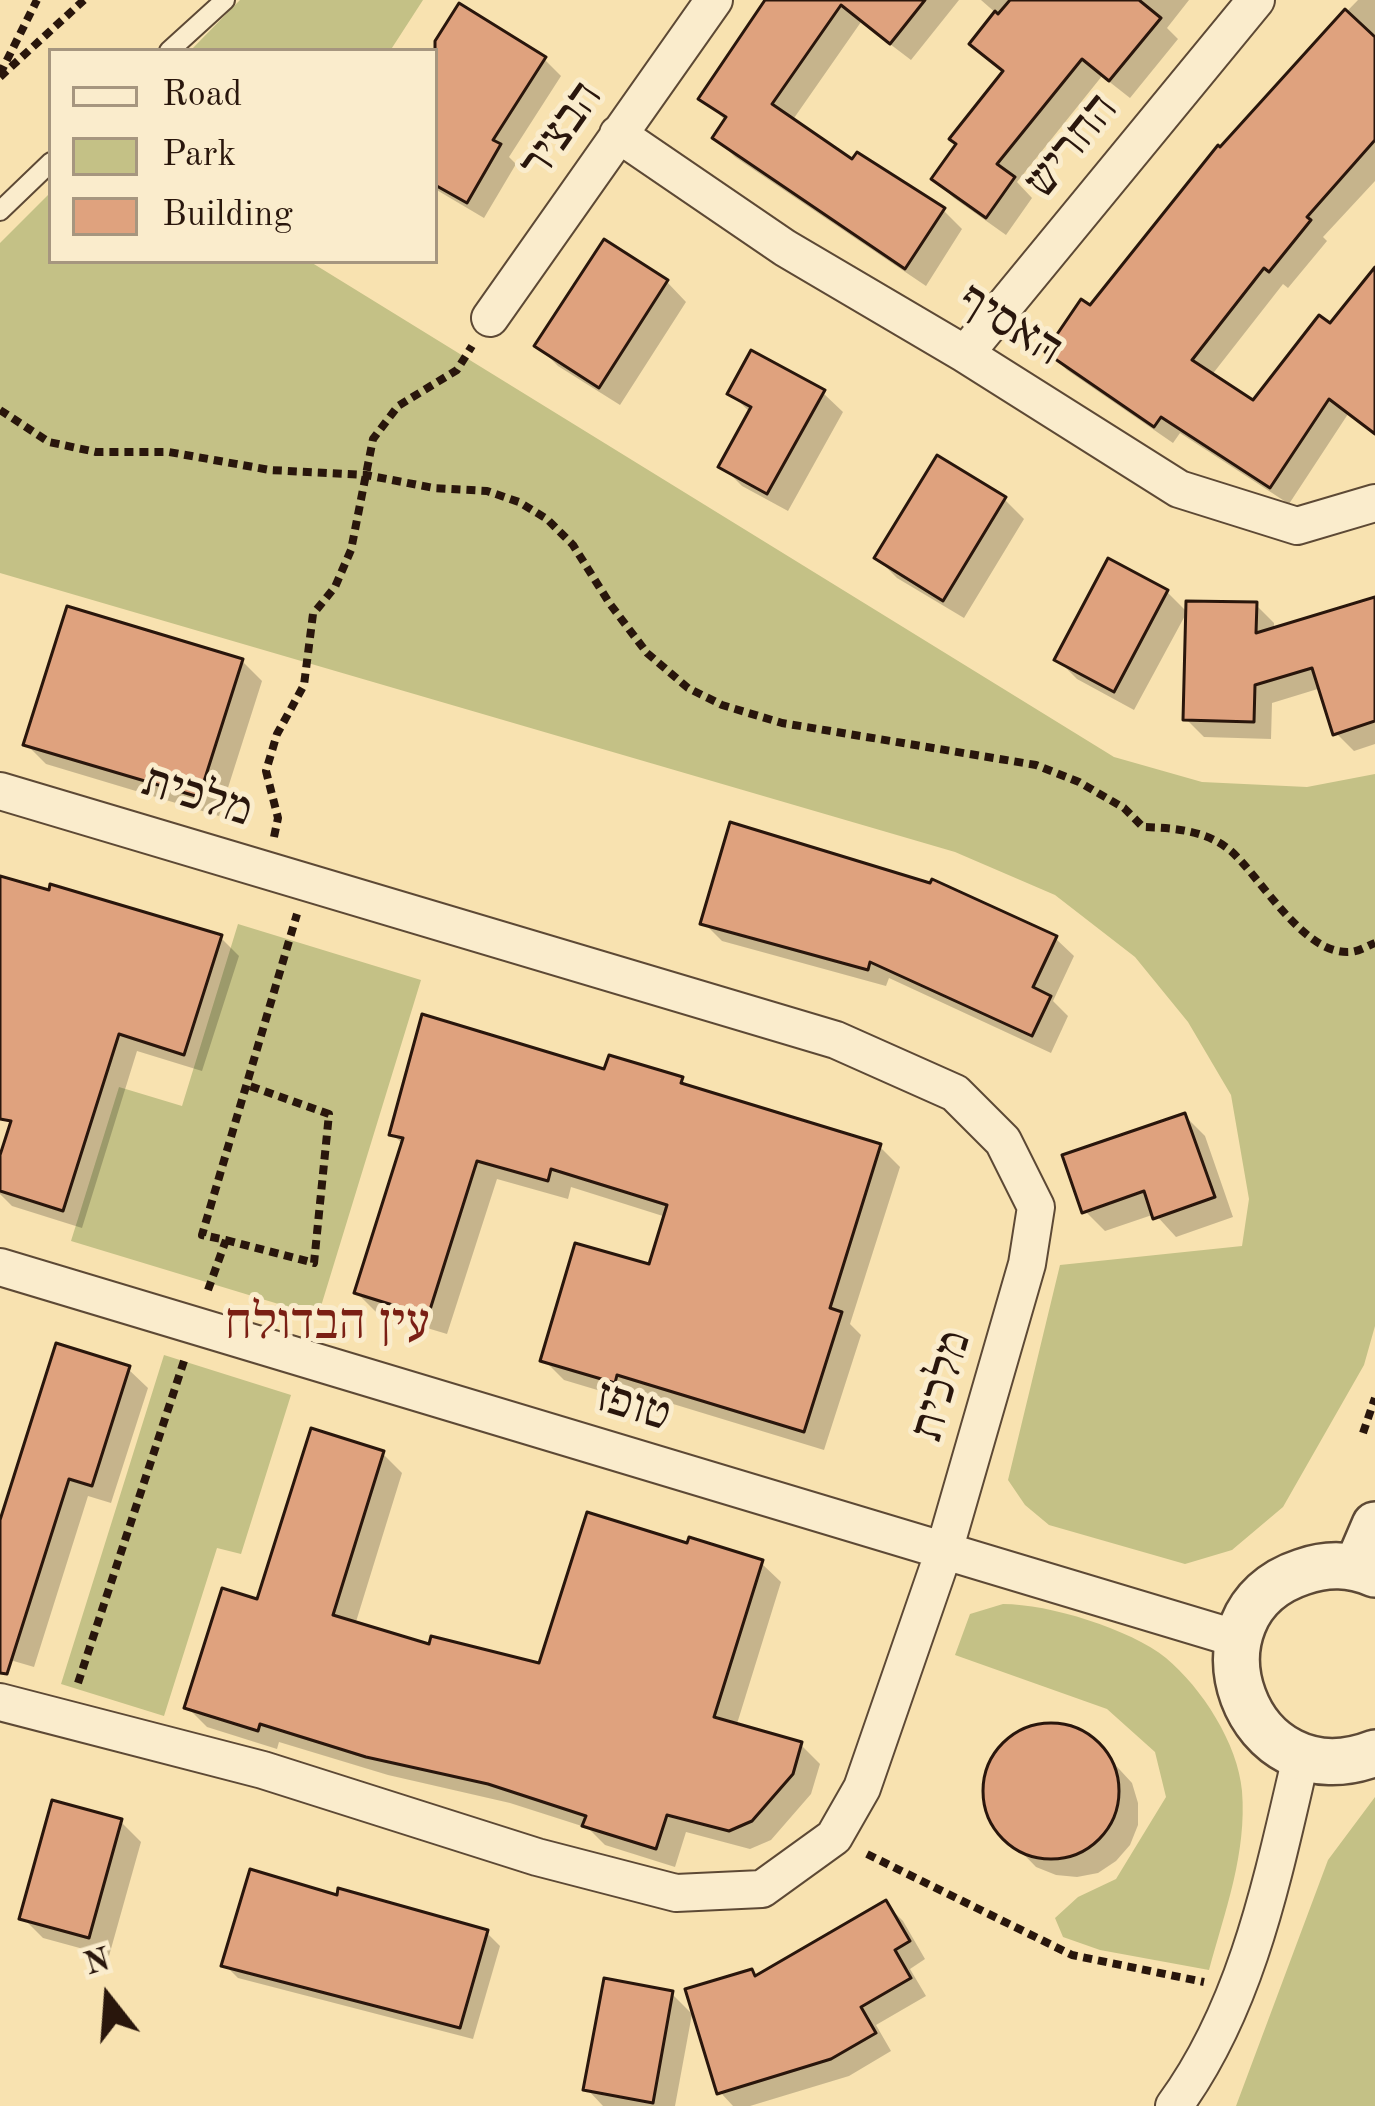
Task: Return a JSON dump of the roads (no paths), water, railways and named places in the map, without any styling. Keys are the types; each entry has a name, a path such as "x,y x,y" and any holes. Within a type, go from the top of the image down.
{"street":[{"name":"הבציר","path":"490,318 714,0"},
{"name":"החריש","path":"965,354 1256,0"},
{"name":"האסיף","path":"618,134 785,248 1179,489 1297,526 1375,503"},
{"name":"מלכית","path":"0,791 836,1040 955,1093 1003,1141 1036,1207 1027,1264 944,1550 862,1788 834,1837 762,1889 676,1893 537,1857 262,1770 0,1702"},
{"name":"טופז","path":"0,1267 1238,1639"},
{"path":"1375,1525 1366,1570 1323,1565 1286,1577 1257,1601 1238,1639 1239,1689 1250,1716 1272,1741 1300,1757 1335,1763 1375,1753"},
{"path":"1174,2106 1239,1988 1269,1896 1300,1757"}],"lane":[{"path":"172,48 225,0"},
{"path":"0,211 48,165"}],"district":[{"name":"עין הבדולח","path":"327,1325"}]}
